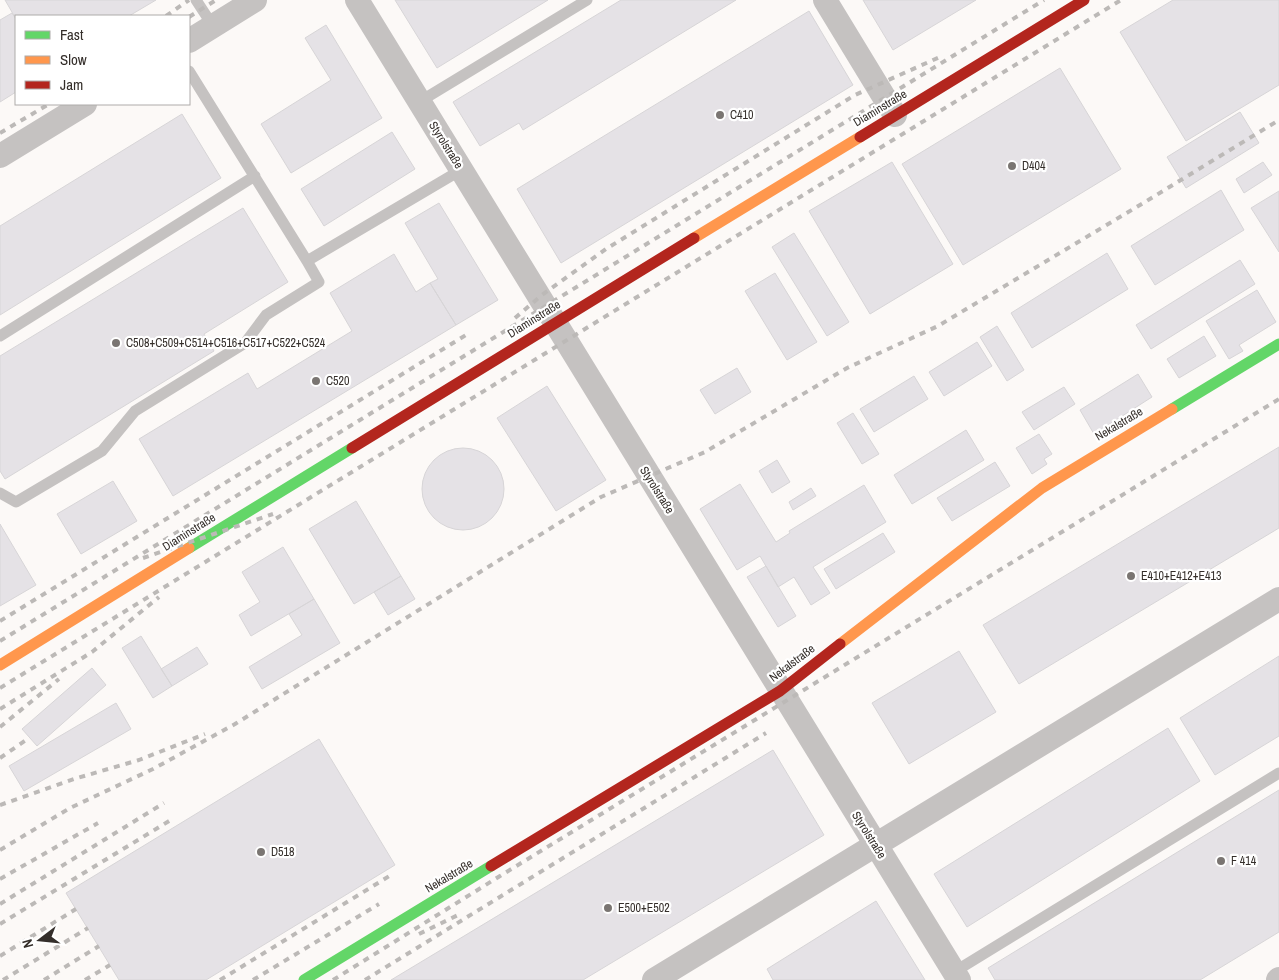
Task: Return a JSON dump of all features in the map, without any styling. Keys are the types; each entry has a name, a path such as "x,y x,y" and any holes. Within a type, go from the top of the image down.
{"street":[{"path":"190,40 255,0"},
{"name":"Styrolstraße","path":"356,0 956,976"},
{"path":"825,0 895,115"},
{"name":"Diaminstraße","path":"0,665 554,323 1084,0"},
{"path":"0,156 83,105"},
{"name":"Nekalstraße","path":"304,980 780,690 1042,488 1279,344"},
{"path":"654,980 1279,599"}],"lane":[{"path":"196,0 213,26"},
{"path":"419,102 587,0"},
{"path":"0,494 16,502 102,451 135,411 245,343 266,315 319,282 190,74"},
{"path":"307,261 461,170"},
{"path":"0,336 254,176"},
{"path":"956,976 1279,773"}],"building":[{"path":"5,0 156,0 131,15 15,15 15,17"},
{"path":"395,0 548,0 437,68"},
{"path":"621,0 736,0 523,130 519,123 480,146 453,102"},
{"path":"863,0 976,0 893,50"},
{"path":"1173,0 1279,0 1279,85 1186,141 1120,32"},
{"name":"C410","path":"809,11 853,85 561,263 517,189"},
{"path":"12,13 15,18 15,93 0,102 0,20"},
{"path":"326,25 382,118 291,173 261,124 331,80 305,38"},
{"name":"D404","path":"1060,68 1121,169 963,265 902,164"},
{"path":"1240,112 1259,143 1186,188 1167,157"},
{"path":"182,114 221,178 0,315 0,226"},
{"path":"392,132 415,169 324,226 301,189"},
{"path":"892,162 953,264 870,314 809,211"},
{"path":"1263,162 1272,175 1244,193 1236,179"},
{"path":"1221,190 1244,230 1155,285 1131,246"},
{"path":"1279,191 1279,252 1251,208"},
{"path":"439,203 498,300 456,325 430,283 438,279 405,223"},
{"name":"C508+C509+C514+C516+C517+C522+C524","path":"243,208 288,282 204,334 214,351 5,479 0,471 0,356"},
{"path":"794,233 849,322 827,336 772,247"},
{"path":"1107,253 1128,289 1032,348 1011,313"},
{"name":"C520","path":"394,254 416,292 430,283 456,325 173,496 139,439 248,373 257,389 352,331 330,293"},
{"path":"1240,260 1255,284 1151,349 1136,325"},
{"path":"775,273 817,342 787,360 745,291"},
{"path":"1257,290 1276,322 1239,345 1243,351 1229,359 1206,321"},
{"path":"997,326 1024,370 1007,381 980,337"},
{"path":"1204,336 1216,356 1179,378 1167,359"},
{"path":"977,342 992,366 944,396 929,372"},
{"path":"737,368 751,392 715,414 700,390"},
{"path":"1138,374 1152,397 1094,434 1080,410"},
{"path":"914,376 928,399 874,432 860,409"},
{"path":"547,386 606,480 556,511 497,418"},
{"path":"1064,387 1075,404 1034,430 1022,412"},
{"path":"853,413 879,454 862,464 837,423"},
{"path":"966,430 984,460 912,504 894,475"},
{"path":"1039,434 1052,454 1044,459 1047,464 1032,474 1016,448"},
{"name":"E410+E412+E413","path":"1279,447 1279,528 1019,684 983,625"},
{"path":"463,448 479,451 492,460 501,473 504,489 501,505 492,518 479,527 463,530 447,527 434,518 425,505 422,489 425,473 434,460 447,451"},
{"path":"777,460 790,482 772,493 759,471"},
{"path":"995,462 1010,486 952,521 937,498"},
{"path":"113,481 137,521 81,554 57,514"},
{"path":"740,484 776,542 790,533 789,531 864,485 886,522 813,567 830,593 811,605 794,577 778,587 760,556 737,570 700,509"},
{"path":"811,488 816,496 793,510 789,502"},
{"path":"356,501 401,576 354,604 309,529"},
{"path":"0,524 36,585 0,606"},
{"path":"883,533 895,552 836,589 824,569"},
{"path":"283,547 314,599 251,636 239,615 260,602 242,572"},
{"path":"766,566 796,616 778,627 747,577"},
{"path":"401,576 415,599 388,615 374,592"},
{"path":"314,599 340,643 262,689 249,667 302,635 289,614"},
{"path":"141,636 172,686 153,698 122,648"},
{"path":"197,647 208,664 172,686 161,669"},
{"path":"959,651 996,712 909,764 872,703"},
{"path":"1279,656 1279,736 1215,775 1180,718"},
{"path":"92,668 106,685 37,746 22,729"},
{"path":"116,703 131,729 24,791 9,766"},
{"path":"1168,728 1200,781 967,927 934,874"},
{"name":"D518","path":"319,739 395,865 206,980 119,980 66,893"},
{"name":"E500+E502","path":"773,750 824,835 583,980 391,980"},
{"name":"F 414","path":"1279,790 1279,932 1200,980 995,980 988,968"},
{"path":"876,901 925,980 773,980 767,969"}],"railway":[{"path":"167,15 189,0"},
{"path":"190,16 216,0"},
{"path":"0,641 1044,0"},
{"path":"0,688 1121,0"},
{"path":"515,318 542,295 606,249 855,95 942,56"},
{"path":"0,133 47,105"},
{"path":"0,850 70,808 153,769 235,724 601,497 705,452 847,368 938,326 1279,120"},
{"path":"0,621 466,335"},
{"path":"333,980 1279,399"},
{"path":"143,558 273,514"},
{"path":"0,709 92,652 159,597"},
{"path":"0,727 59,679"},
{"path":"365,980 766,733"},
{"path":"0,805 74,779 139,760 205,734"},
{"path":"0,758 29,738"},
{"path":"0,904 164,803"},
{"path":"0,924 174,818"},
{"path":"0,879 98,823"},
{"path":"220,980 391,875"},
{"path":"253,980 379,904"},
{"path":"0,956 76,909"},
{"path":"419,934 460,914"},
{"path":"3,980 88,928"},
{"path":"44,980 99,946"},
{"path":"85,980 110,965"}],"traffic: fast":[{"path":"1172,409 1279,344"},
{"path":"189,548 352,448"},
{"path":"304,980 491,866"}],"traffic: slow":[{"path":"694,238 860,137"},
{"path":"840,644 1042,488 1172,409"},
{"path":"0,665 189,548"}],"traffic: jam":[{"path":"860,137 1084,0"},
{"path":"352,448 694,238"},
{"path":"491,866 780,691 840,644"}],"place":[{"name":"C410","path":"720,115"},
{"name":"D404","path":"1012,166"},
{"name":"C508+C509+C514+C516+C517+C522+C524","path":"116,343"},
{"name":"C520","path":"316,381"},
{"name":"E410+E412+E413","path":"1131,576"},
{"name":"D518","path":"261,852"},
{"name":"F 414","path":"1221,861"},
{"name":"E500+E502","path":"608,908"}]}
